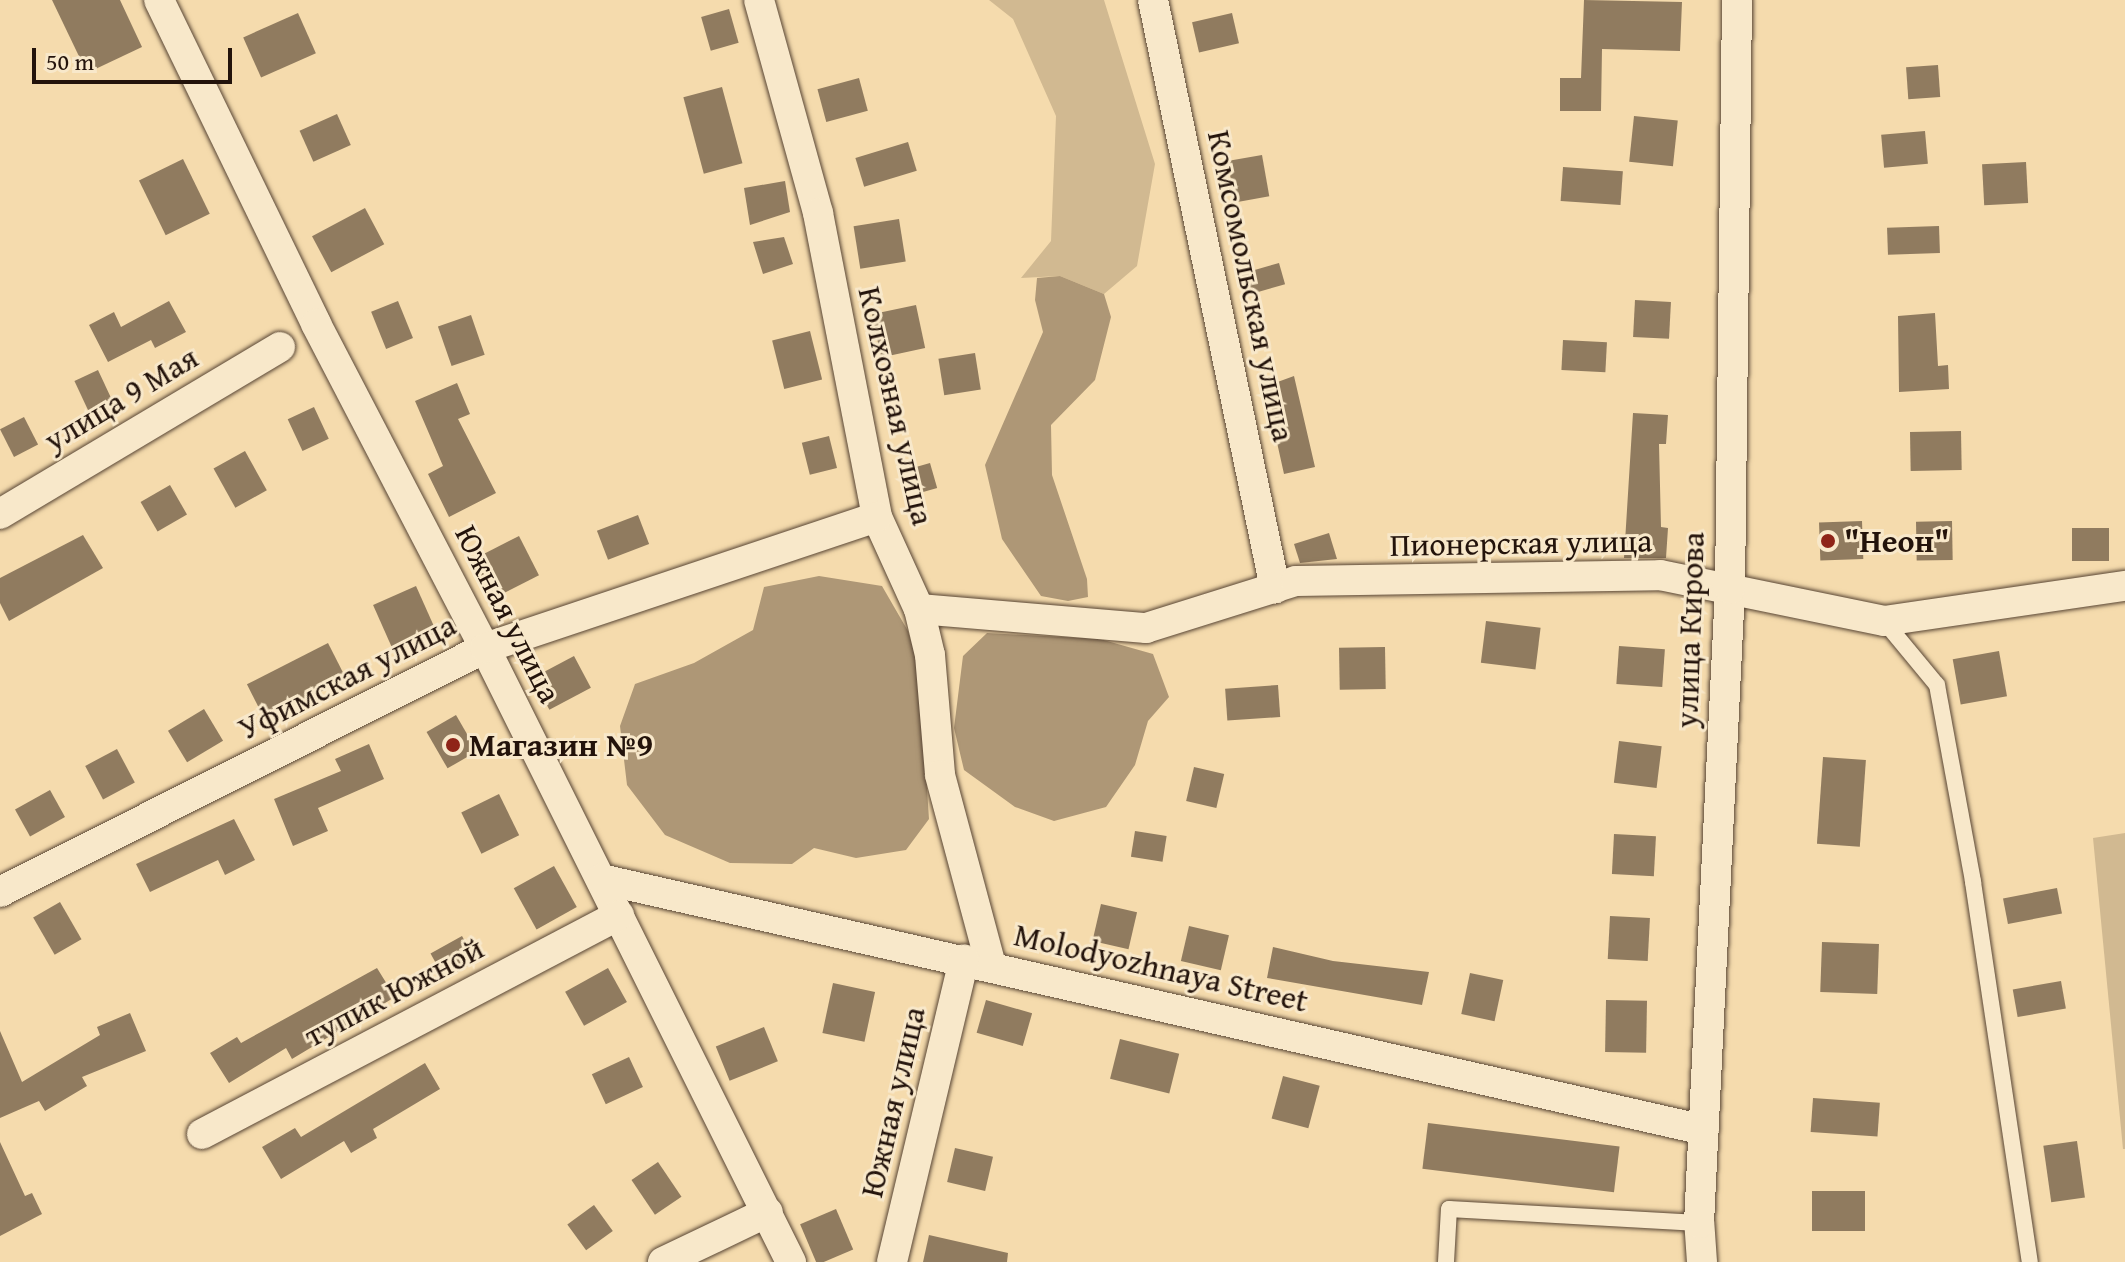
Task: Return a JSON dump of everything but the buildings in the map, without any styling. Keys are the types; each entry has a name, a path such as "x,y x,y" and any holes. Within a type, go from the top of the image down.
{"street":[{"name":"Южная улица","path":"159,0 316,324 485,648 791,1262"},
{"name":"Колхозная улица","path":"759,0 818,213 877,517 919,609 930,655 940,775 977,962"},
{"name":"Комсомольская улица","path":"1153,0 1275,588"},
{"name":"улица Кирова","path":"1702,1262 1699,1223 1730,589 1737,0"},
{"name":"улица 9 Мая","path":"0,514 280,347"},
{"name":"Уфимская улица","path":"0,892 485,648 877,517"},
{"name":"Пионерская улица","path":"919,609 1146,628 1296,581 1660,575 1884,621 2125,586"},
{"name":"Molodyozhnaya Street","path":"601,879 977,962 1704,1130"},
{"name":"тупик Южной","path":"202,1134 619,915"},
{"name":"Южная улица","path":"892,1262 977,962"},
{"path":"663,1262 768,1212"}],"lane":[{"path":"1884,621 1937,685 1973,882 2030,1262"},
{"path":"1446,1262 1449,1209 1699,1223"}],"shaded area":[{"path":"989,0 1104,0 1155,164 1137,266 1104,294 1060,276 1021,278 1051,241 1056,116 1013,19"},
{"path":"1060,276 1104,294 1111,317 1095,380 1051,425 1052,475 1087,579 1088,597 1068,601 1041,596 1002,539 985,465 1043,332 1035,300 1037,278"},
{"path":"819,576 882,586 908,631 919,669 929,819 906,850 856,858 814,848 792,864 730,863 665,835 627,785 620,726 635,684 694,663 753,630 764,587"},
{"path":"987,633 1100,639 1153,654 1169,697 1148,721 1135,765 1106,807 1054,821 1015,807 964,770 954,728 963,656"},
{"path":"2125,833 2125,1149 2123,1149 2093,838"}],"place":[{"name":"\"Неон\"","path":"1828,541"},
{"name":"Магазин №9","path":"453,745"}]}
